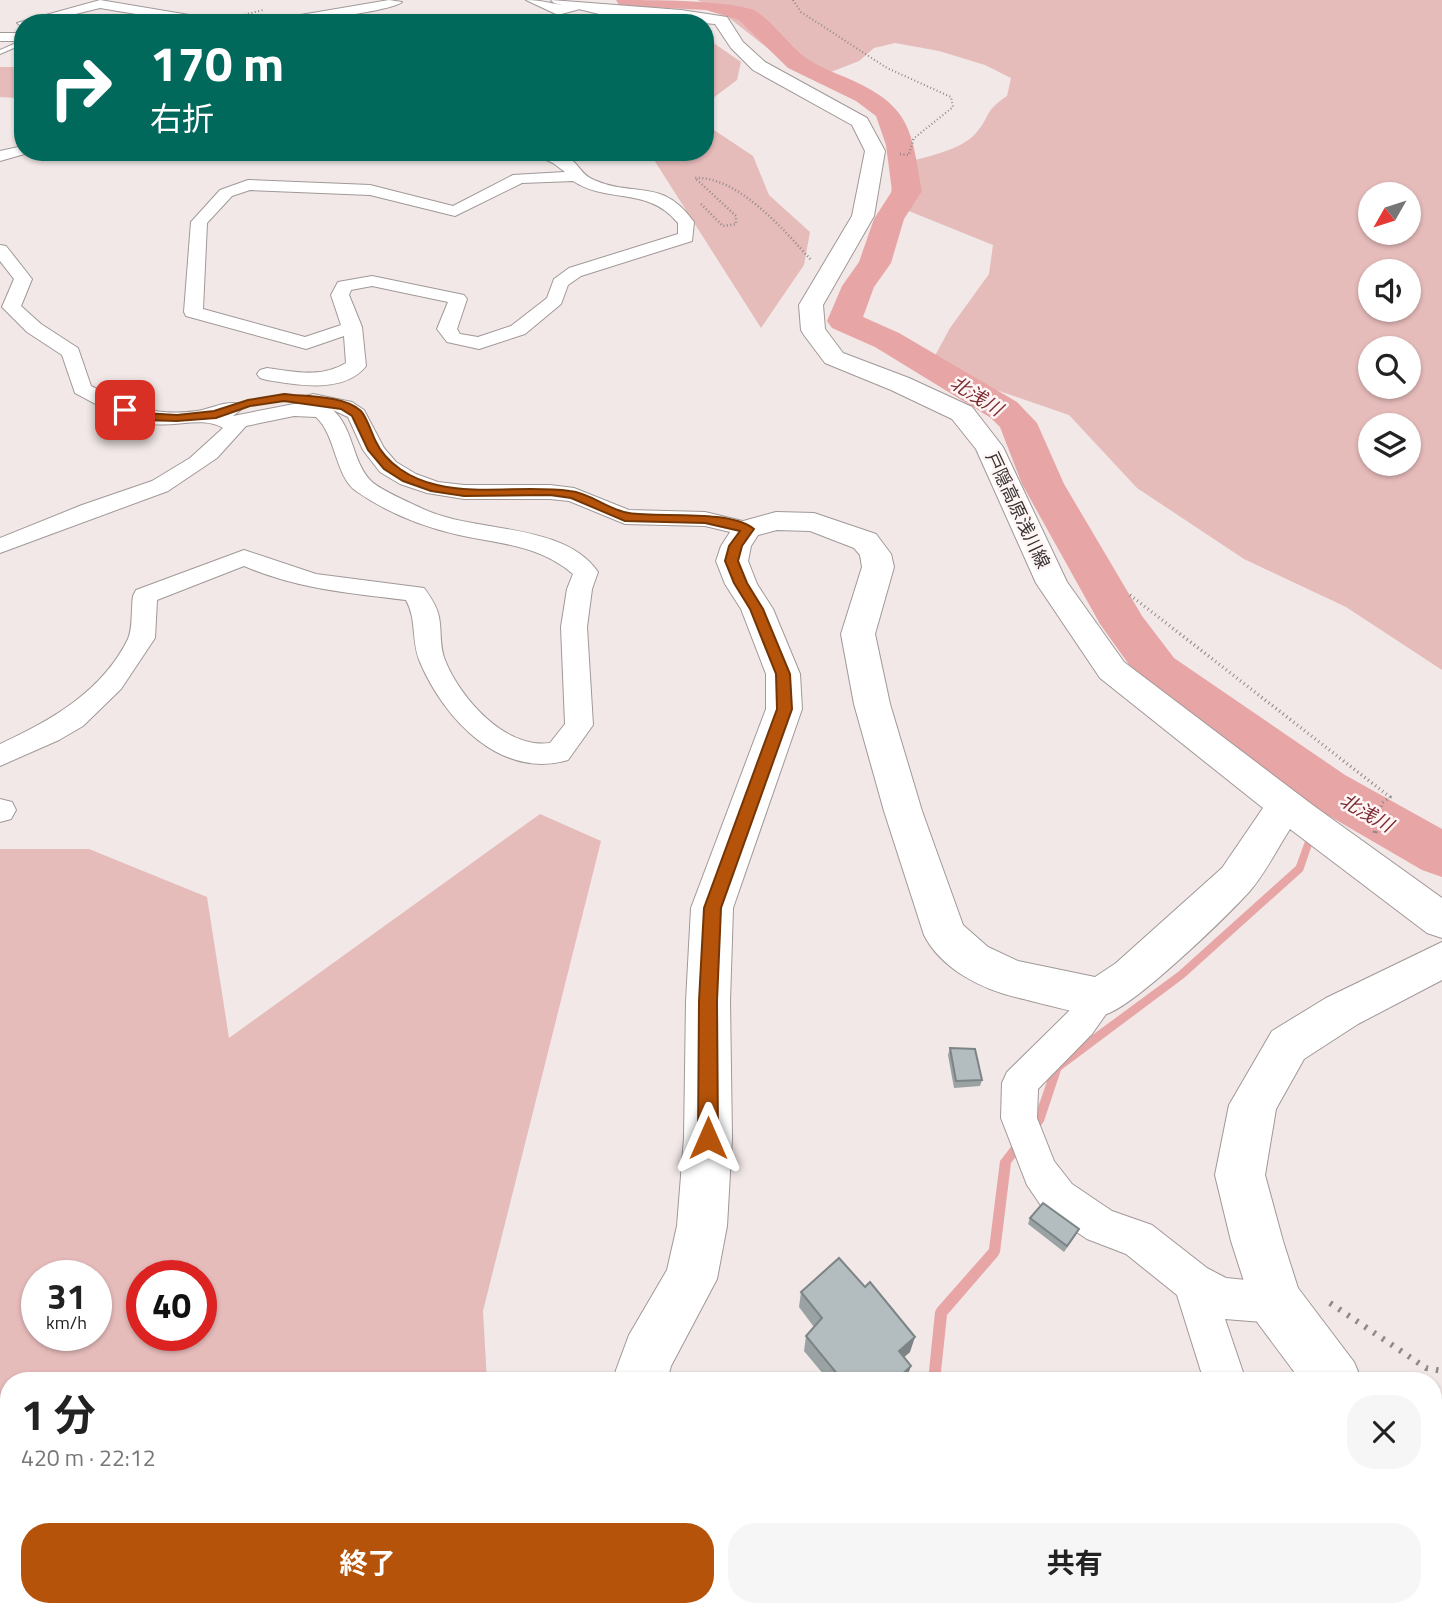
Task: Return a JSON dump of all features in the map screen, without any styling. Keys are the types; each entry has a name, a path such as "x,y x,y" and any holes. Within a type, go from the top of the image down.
{"main road":[{"path":"570,4 675,14"},
{"path":"714,19 721,20 737,45 758,66 860,122 875,152"},
{"name":"戸隠高原浅川線","path":"875,152 863,216 811,304 813,330 834,358 900,384 962,413 989,447 1052,583 1112,670 1293,810 1359,838 1442,921"},
{"path":"642,1372 648,1354 691,1279 702,1226 708,1138 708,1001 712,908 784,709 783,674 757,609 741,583 732,561 736,546 747,529 776,521 814,522 865,541 875,554 878,567 858,635 872,704 910,834 944,935 972,960 1011,978 1101,997 1131,976 1236,878 1293,810"},
{"path":"1328,1372 1276,1303 1240,1175 1252,1105 1288,1045 1342,1011 1442,960"}],"street":[{"path":"325,14 387,6 397,2 395,0"},
{"path":"531,0 558,10 570,4"},
{"path":"64,14 100,4 167,14"},
{"path":"267,374 311,380 341,376 356,366 357,343 354,327 340,295 344,286 372,281 458,299 447,329 454,338 479,343 518,330 555,300 559,283 575,272 686,237 686,222 668,202 645,194 585,183 563,161"},
{"path":"354,327 306,343 193,312 199,222 226,193 248,185 370,190 455,211 519,178 576,176"},
{"path":"0,250 23,279 11,307 34,328 71,352 82,389 142,416 227,418 294,410 322,411 335,423 346,454 362,485 417,515 460,528 538,543 566,555 586,572 577,590 573,640 579,725 558,753 534,755 503,743 472,720 454,699 436,668 427,644 426,616 415,593 315,582 282,573 244,557 145,596 142,638 111,682 73,719 0,755"},
{"path":"227,418 267,374 293,352"},
{"path":"227,418 248,403 284,398 345,406 357,414 374,450 388,467 408,479 435,488 464,492 562,493 598,503 625,517 705,519 747,529"},
{"path":"0,545 28,538 92,509 146,492 193,468 230,434 227,418"},
{"path":"1101,997 1080,1023 1020,1083 1018,1118 1040,1172 1058,1197 1101,1226 1138,1239 1170,1261 1193,1282 1221,1298 1276,1303"},
{"path":"1193,1282 1222,1372"}],"path":[{"path":"793,0 801,12 887,68 951,97 953,107 914,137 908,155 875,152"},
{"path":"698,201 723,226 736,224 736,216 695,178 713,178 767,213 811,261 831,267"},
{"path":"1130,595 1390,797 1382,803 1359,838"},
{"path":"1276,1303 1310,1289 1426,1368 1442,1371"}],"shaded area":[{"path":"697,0 1442,0 1442,670 1346,607 1244,559 1137,488 1069,415 929,367 950,328 989,274 993,245 889,203 896,165 939,154 969,139 981,127 994,106 1007,96 1011,78 985,65 939,51 895,43 874,48 859,61 831,72 790,66 718,9"},
{"path":"633,9 669,14 593,14"},
{"path":"714,43 741,62 737,80 714,97"},
{"path":"0,67 14,67 14,98 0,97"},
{"path":"714,130 753,156 769,195 810,232 804,265 761,328 655,161 714,161"},
{"path":"540,814 601,841 483,1311 486,1372 0,1372 0,849 89,849 207,897 229,1038"}],"building":[{"path":"950,1048 975,1049 982,1080 956,1081"},
{"path":"1043,1203 1079,1229 1067,1246 1030,1218"},
{"path":"839,1258 865,1287 870,1282 915,1337 899,1351 911,1366 905,1372 836,1372 806,1336 822,1318 801,1292"}],"waterway":[{"name":"北浅川","path":"627,0 690,2 736,10 747,15 797,63 852,89 885,111 898,136 907,191 889,219 875,263 858,286 844,321 887,340 1004,410 1018,423 1043,484 1123,624 1157,669 1326,789 1442,855"},
{"path":"1316,819 1326,789"},
{"path":"1032,1129 1040,1118 1057,1067 1181,975 1300,868 1312,833"},
{"path":"935,1372 941,1312 994,1252 1006,1161 1021,1143"}],"route":[{"path":"125,410 142,416 177,418 216,414 248,403 284,398 345,406 357,414 374,450 388,467 408,479 435,488 464,492 550,492 574,495 598,503 625,517 705,519 747,529 732,554 732,561 741,583 757,609 783,674 784,709 712,908 708,1001 708,1138"}]}
